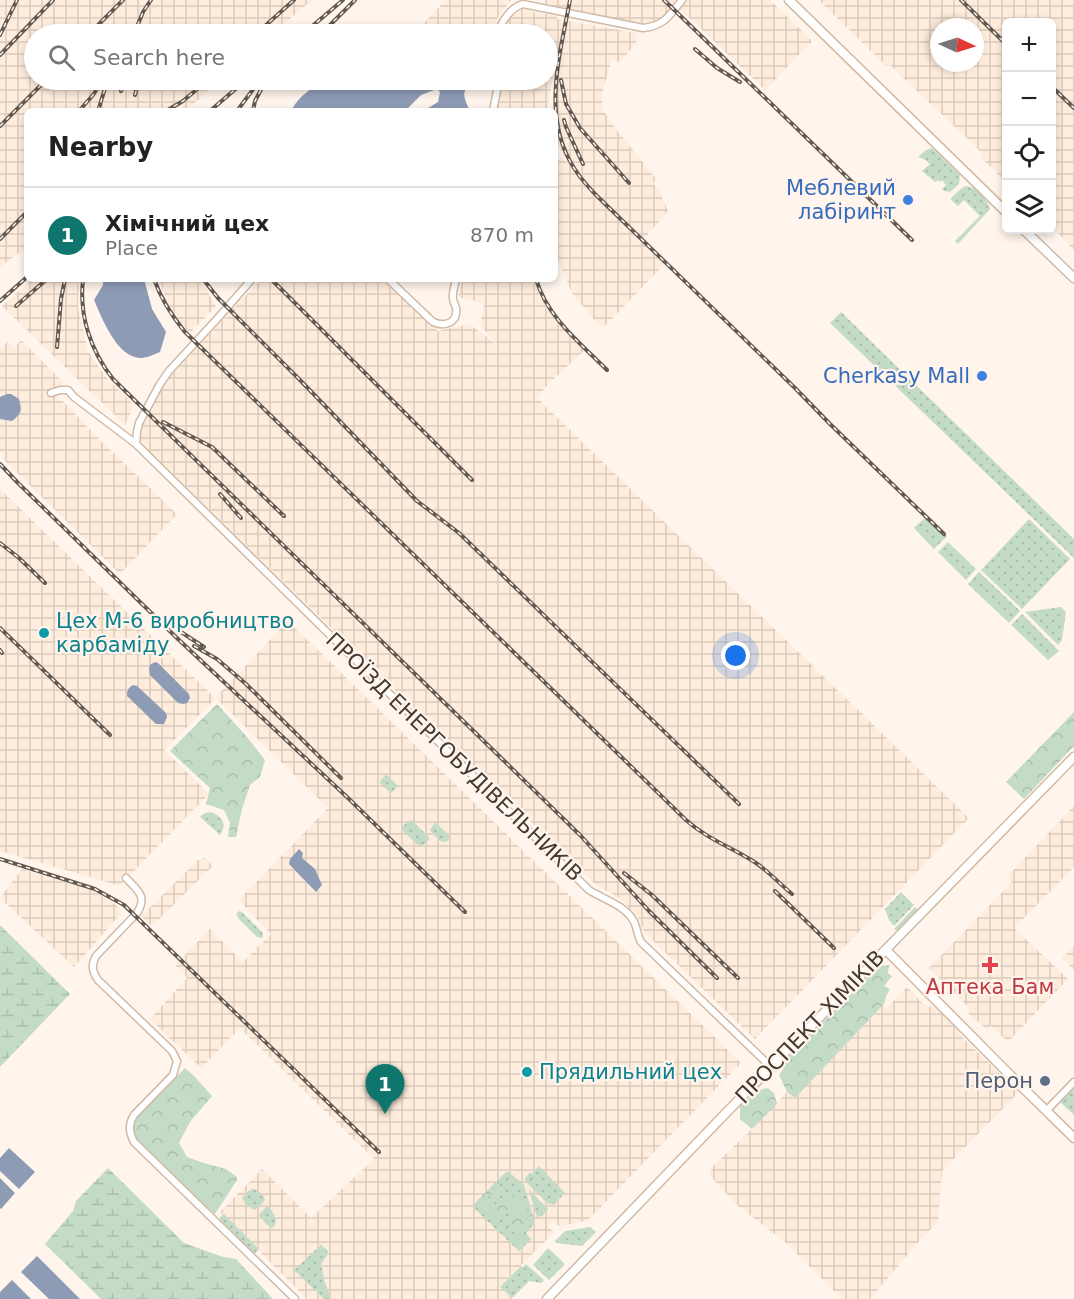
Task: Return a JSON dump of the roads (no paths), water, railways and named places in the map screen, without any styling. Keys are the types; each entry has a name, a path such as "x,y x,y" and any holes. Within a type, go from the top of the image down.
{"main road":[{"path":"789,0 1002,208"},
{"path":"1028,234 1074,278"},
{"name":"ПРОСПЕКТ ХІМІКІВ","path":"548,1299 1074,757"},
{"path":"886,950 1074,1138"}],"street":[{"path":"502,24 512,10 523,4 643,28 654,27 664,22 682,0"},
{"path":"494,108 497,90"},
{"path":"136,444 139,423 164,378 249,282"},
{"path":"391,282 433,322 441,325 448,324 456,314 453,298 456,282"},
{"name":"ПРОЇЗД ЕНЕРГОБУДІВЕЛЬНИКІВ","path":"51,393 68,390 136,444 589,890 626,912 634,921 641,942 771,1067"},
{"path":"126,878 140,893 142,904 135,915 96,956 92,969 98,980 172,1051 177,1061 173,1075 134,1115 129,1130 131,1136 134,1142 295,1299"},
{"path":"1046,1111 1074,1082"}],"water":[{"path":"309,90 434,90 421,95 408,108 293,108"},
{"path":"438,90 465,90 464,95 469,108 428,108 438,102 440,92"},
{"path":"103,282 145,282 152,309 166,332 160,352 141,358 132,356 118,344 106,326 94,300"},
{"path":"7,394 19,399 20,403 20,412 12,421 0,419 0,397"},
{"path":"155,662 189,694 190,698 187,703 178,703 150,675 150,665"},
{"path":"133,685 137,686 166,713 164,724 156,724 127,696 128,689"},
{"path":"299,849 303,853 302,858 315,869 322,885 316,892 289,864 290,859"},
{"path":"9,1148 35,1172 19,1189 0,1171 0,1158"},
{"path":"0,1178 15,1193 1,1209 0,1208"},
{"path":"37,1256 80,1299 49,1299 21,1272"},
{"path":"12,1280 31,1299 0,1299 0,1292"}],"railway":[{"path":"0,35 17,0"},
{"path":"30,24 53,0"},
{"path":"99,24 123,0"},
{"path":"138,24 151,0"},
{"path":"267,24 294,0"},
{"path":"315,24 343,0"},
{"path":"331,24 355,0"},
{"path":"558,64 570,0"},
{"path":"664,0 912,240"},
{"path":"961,0 1002,40"},
{"path":"0,55 24,30"},
{"path":"695,49 717,68 740,82"},
{"path":"561,80 566,104 580,128 629,183"},
{"path":"0,126 36,90"},
{"path":"82,108 96,90"},
{"path":"99,108 105,90"},
{"path":"135,95 136,90"},
{"path":"171,108 196,90"},
{"path":"213,108 234,90"},
{"path":"239,108 253,90"},
{"path":"254,108 261,90"},
{"path":"556,90 556,108"},
{"path":"1056,91 1074,108"},
{"path":"564,120 583,164"},
{"path":"558,128 564,148 577,172 598,197 944,534"},
{"path":"0,239 24,215"},
{"path":"0,301 24,280"},
{"path":"16,306 44,282"},
{"path":"57,347 64,282"},
{"path":"83,282 83,306 88,332 98,356 113,379 581,836 649,911 717,978"},
{"path":"155,282 167,307 185,332 686,820 711,838 756,863 792,894"},
{"path":"205,282 218,298 417,501 459,533 739,804"},
{"path":"274,282 472,480"},
{"path":"537,282 548,305 565,329 607,370"},
{"path":"163,422 212,447 284,516"},
{"path":"0,464 179,640 347,797 465,912"},
{"path":"220,494 241,518"},
{"path":"0,543 45,583"},
{"path":"0,628 110,735"},
{"path":"181,632 204,647"},
{"path":"194,646 217,659 246,684 341,778"},
{"path":"0,859 95,889 124,905 379,1152"},
{"path":"624,873 652,895 738,978"},
{"path":"775,891 834,948"}],"place":[{"name":"Меблевий лабіринт","path":"908,200"},
{"name":"Cherkasy Mall","path":"982,376"},
{"name":"Цех М-6 виробництво карбаміду","path":"44,633"},
{"name":"Аптека Бам","path":"990,965"},
{"name":"Прядильний цех","path":"527,1072"},
{"name":"Перон","path":"1045,1081"},
{"name":"Хімічний цех","path":"385,1114"}]}
